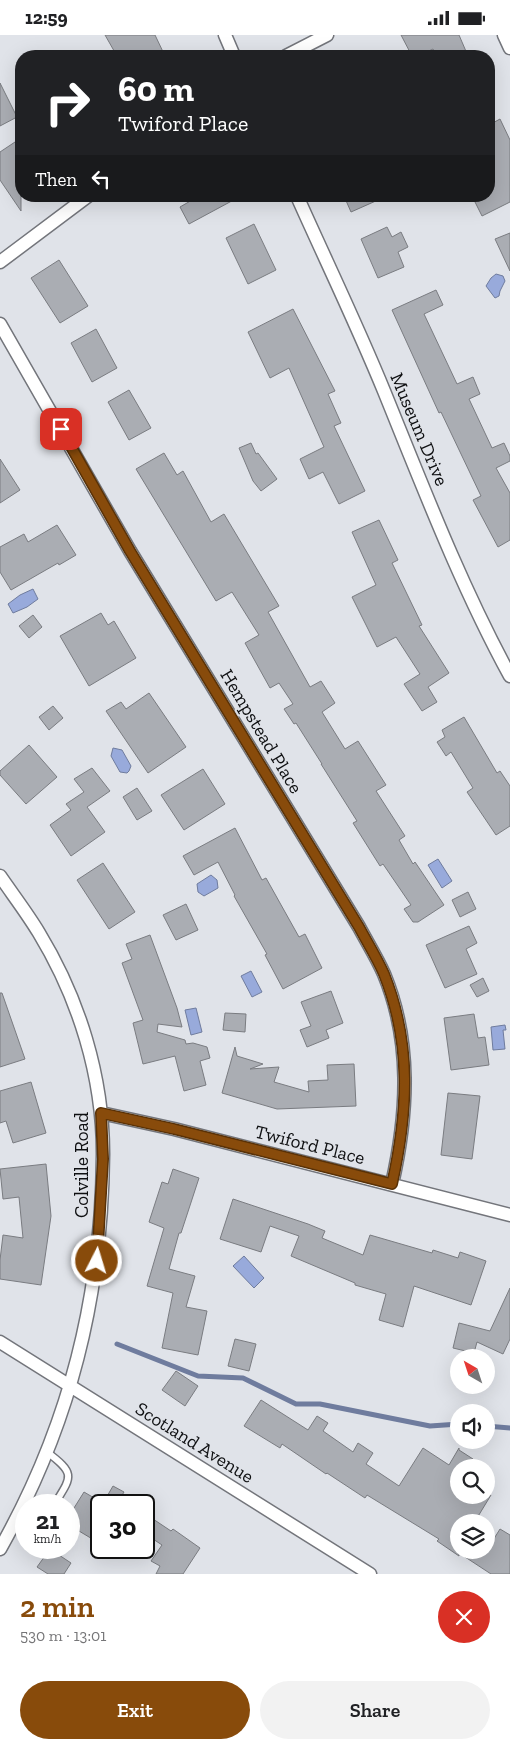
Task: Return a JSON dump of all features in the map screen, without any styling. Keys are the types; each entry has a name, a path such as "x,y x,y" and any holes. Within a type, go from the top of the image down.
{"street":[{"path":"225,35 231,50"},
{"path":"298,50 328,35"},
{"path":"504,35 510,49"},
{"path":"0,262 80,202"},
{"name":"Museum Drive","path":"300,202 379,380 460,575 490,639 510,676"},
{"name":"Hempstead Place","path":"0,324 130,551 359,927 384,974 399,1023 405,1081 401,1144 392,1184"},
{"name":"Colville Road","path":"0,876 38,932 54,961 74,1005 85,1035 101,1113 103,1159 98,1257 85,1334 60,1420 32,1494"},
{"name":"Twiford Place","path":"101,1113 174,1129 510,1215"},
{"name":"Scotland Avenue","path":"0,1342 370,1574"},
{"name":"Colville Road","path":"0,1549 15,1530"}],"lane":[{"path":"48,1451 69,1472 69,1481 61,1494"}],"water":[{"path":"496,274 503,276 505,281 499,296 495,298 486,286"},
{"path":"33,589 38,599 27,607 13,613 8,604 20,595"},
{"path":"113,748 122,750 131,766 127,773 120,772 111,756"},
{"path":"438,859 452,881 442,888 428,865"},
{"path":"211,875 217,880 218,888 204,896 198,892 197,884"},
{"path":"251,971 262,992 252,997 241,976"},
{"path":"196,1008 202,1032 191,1035 185,1010"},
{"path":"505,1025 506,1030 503,1030 505,1049 493,1050 491,1027"},
{"path":"244,1256 264,1278 254,1288 233,1266"}],"building":[{"path":"105,35 155,35 162,50 114,50"},
{"path":"401,35 459,35 465,50 433,49 409,50"},
{"path":"0,83 15,113 15,118 0,126"},
{"path":"500,119 510,140 510,202 482,216 475,202 495,202 495,122"},
{"path":"15,142 15,202 21,202 21,211 0,180 0,152"},
{"path":"189,202 230,202 189,224 180,207"},
{"path":"347,202 374,202 351,212"},
{"path":"254,224 276,270 248,284 226,238"},
{"path":"387,227 392,237 401,232 408,247 398,252 404,267 378,278 361,239"},
{"path":"510,233 510,271 495,239"},
{"path":"59,260 88,306 60,323 31,278"},
{"path":"436,290 443,305 424,314 457,384 473,377 480,394 469,399 492,448 504,443 510,456 510,461 496,468 510,493 510,540 498,547 473,500 481,496 441,412 439,413 392,310"},
{"path":"293,309 335,391 328,394 341,423 334,426 365,491 339,504 323,472 309,479 300,459 324,447 289,368 270,378 248,332"},
{"path":"96,329 117,368 92,382 71,343"},
{"path":"129,390 151,428 129,440 108,402"},
{"path":"251,443 256,454 258,453 277,479 261,491 253,481 239,448"},
{"path":"164,453 177,475 183,471 211,522 224,514 279,606 268,612 310,687 321,681 335,703 322,712 345,749 358,741 386,785 376,791 405,836 399,840 413,864 415,862 444,905 418,922 413,922 404,909 411,905 383,864 380,866 353,823 357,821 296,723 294,724 284,709 293,704 279,683 270,688 245,643 259,635 232,592 216,601 136,469"},
{"path":"0,459 20,490 0,503"},
{"path":"379,520 398,560 392,563 422,625 419,626 449,673 428,687 437,702 422,711 404,684 420,674 396,637 377,647 352,597 376,585 352,532"},
{"path":"57,525 76,555 11,590 0,572 0,547 24,534 28,542"},
{"path":"101,613 108,625 114,621 136,658 89,686 60,636"},
{"path":"33,615 42,627 29,638 19,626"},
{"path":"149,693 186,747 148,773 106,711 121,702 126,709"},
{"path":"53,706 63,718 49,730 39,717"},
{"path":"464,717 497,773 500,771 510,786 510,826 496,835 467,792 473,788 451,752 446,756 437,742 445,737 442,730"},
{"path":"29,745 57,777 26,804 0,775 0,771"},
{"path":"92,768 110,791 87,807 105,832 71,856 50,825 71,810 66,804 84,792 74,779"},
{"path":"203,769 225,804 184,830 161,795"},
{"path":"137,788 152,811 137,820 123,797"},
{"path":"235,828 262,880 266,878 299,937 305,934 322,968 283,989 265,955 267,954 234,896 218,862 194,875 183,856"},
{"path":"103,863 135,912 109,929 77,880"},
{"path":"468,892 476,909 460,917 452,900"},
{"path":"186,904 198,930 176,940 163,915"},
{"path":"469,926 477,943 466,949 477,974 445,988 426,945"},
{"path":"150,935 177,1008 182,1027 158,1024 157,1032 185,1040 186,1044 193,1043 207,1047 210,1058 200,1061 206,1085 184,1091 175,1056 143,1064 133,1023 143,1020 122,963 132,959 126,944"},
{"path":"483,978 489,991 477,997 470,985"},
{"path":"331,991 343,1023 326,1030 329,1038 307,1047 300,1030 311,1026 301,1002"},
{"path":"0,993 2,993 25,1059 0,1067"},
{"path":"225,1013 246,1014 245,1032 223,1030"},
{"path":"474,1014 478,1038 485,1037 489,1065 451,1070 444,1018"},
{"path":"235,1047 237,1056 263,1064 250,1069 279,1067 274,1082 309,1092 308,1081 328,1080 327,1065 354,1064 356,1106 277,1109 222,1093"},
{"path":"31,1082 46,1133 13,1143 6,1121 0,1123 0,1091"},
{"path":"448,1093 480,1096 472,1159 441,1155"},
{"path":"46,1164 51,1216 41,1285 0,1279 3,1235 23,1238 19,1197 3,1199 0,1169"},
{"path":"173,1169 199,1178 181,1233 179,1233 169,1269 195,1276 186,1307 207,1311 198,1355 162,1348 173,1293 147,1286 164,1228 149,1222 162,1182 168,1184"},
{"path":"233,1199 325,1231 322,1238 363,1255 370,1235 432,1253 433,1250 458,1258 460,1252 486,1261 471,1305 414,1286 403,1327 379,1320 386,1294 355,1285 355,1283 291,1256 299,1236 270,1226 261,1252 220,1239"},
{"path":"510,1288 510,1339 503,1354 477,1342 475,1349 453,1348 459,1323 490,1331"},
{"path":"235,1339 256,1344 249,1371 228,1366"},
{"path":"176,1371 198,1386 185,1406 162,1390"},
{"path":"261,1400 308,1430 317,1416 328,1423 323,1431 353,1452 358,1443 373,1453 366,1464 399,1486 423,1448 449,1465 450,1463 450,1504 486,1504 479,1514 450,1514 450,1550 437,1541 439,1539 367,1495 365,1498 282,1444 280,1448 244,1426"},
{"path":"459,1450 473,1459 453,1459"},
{"path":"113,1486 124,1492 123,1494 108,1494"},
{"path":"84,1492 90,1496 90,1538 80,1532 80,1498"},
{"path":"155,1520 171,1531 173,1529 200,1548 183,1574 156,1574 160,1566 151,1561 155,1559 155,1555 162,1545 155,1540"},
{"path":"500,1529 510,1535 510,1574 491,1574 468,1559 495,1559 495,1537"},
{"path":"43,1559 65,1559 71,1563 64,1574 48,1574 37,1567"}],"waterway":[{"path":"117,1344 198,1376 243,1378 296,1404 320,1404 430,1426 450,1425"},
{"path":"495,1427 510,1428"}],"route":[{"path":"61,429 130,551 359,927 384,974 399,1023 405,1081 401,1144 392,1184 174,1129 101,1113 103,1159 97,1261"}]}
